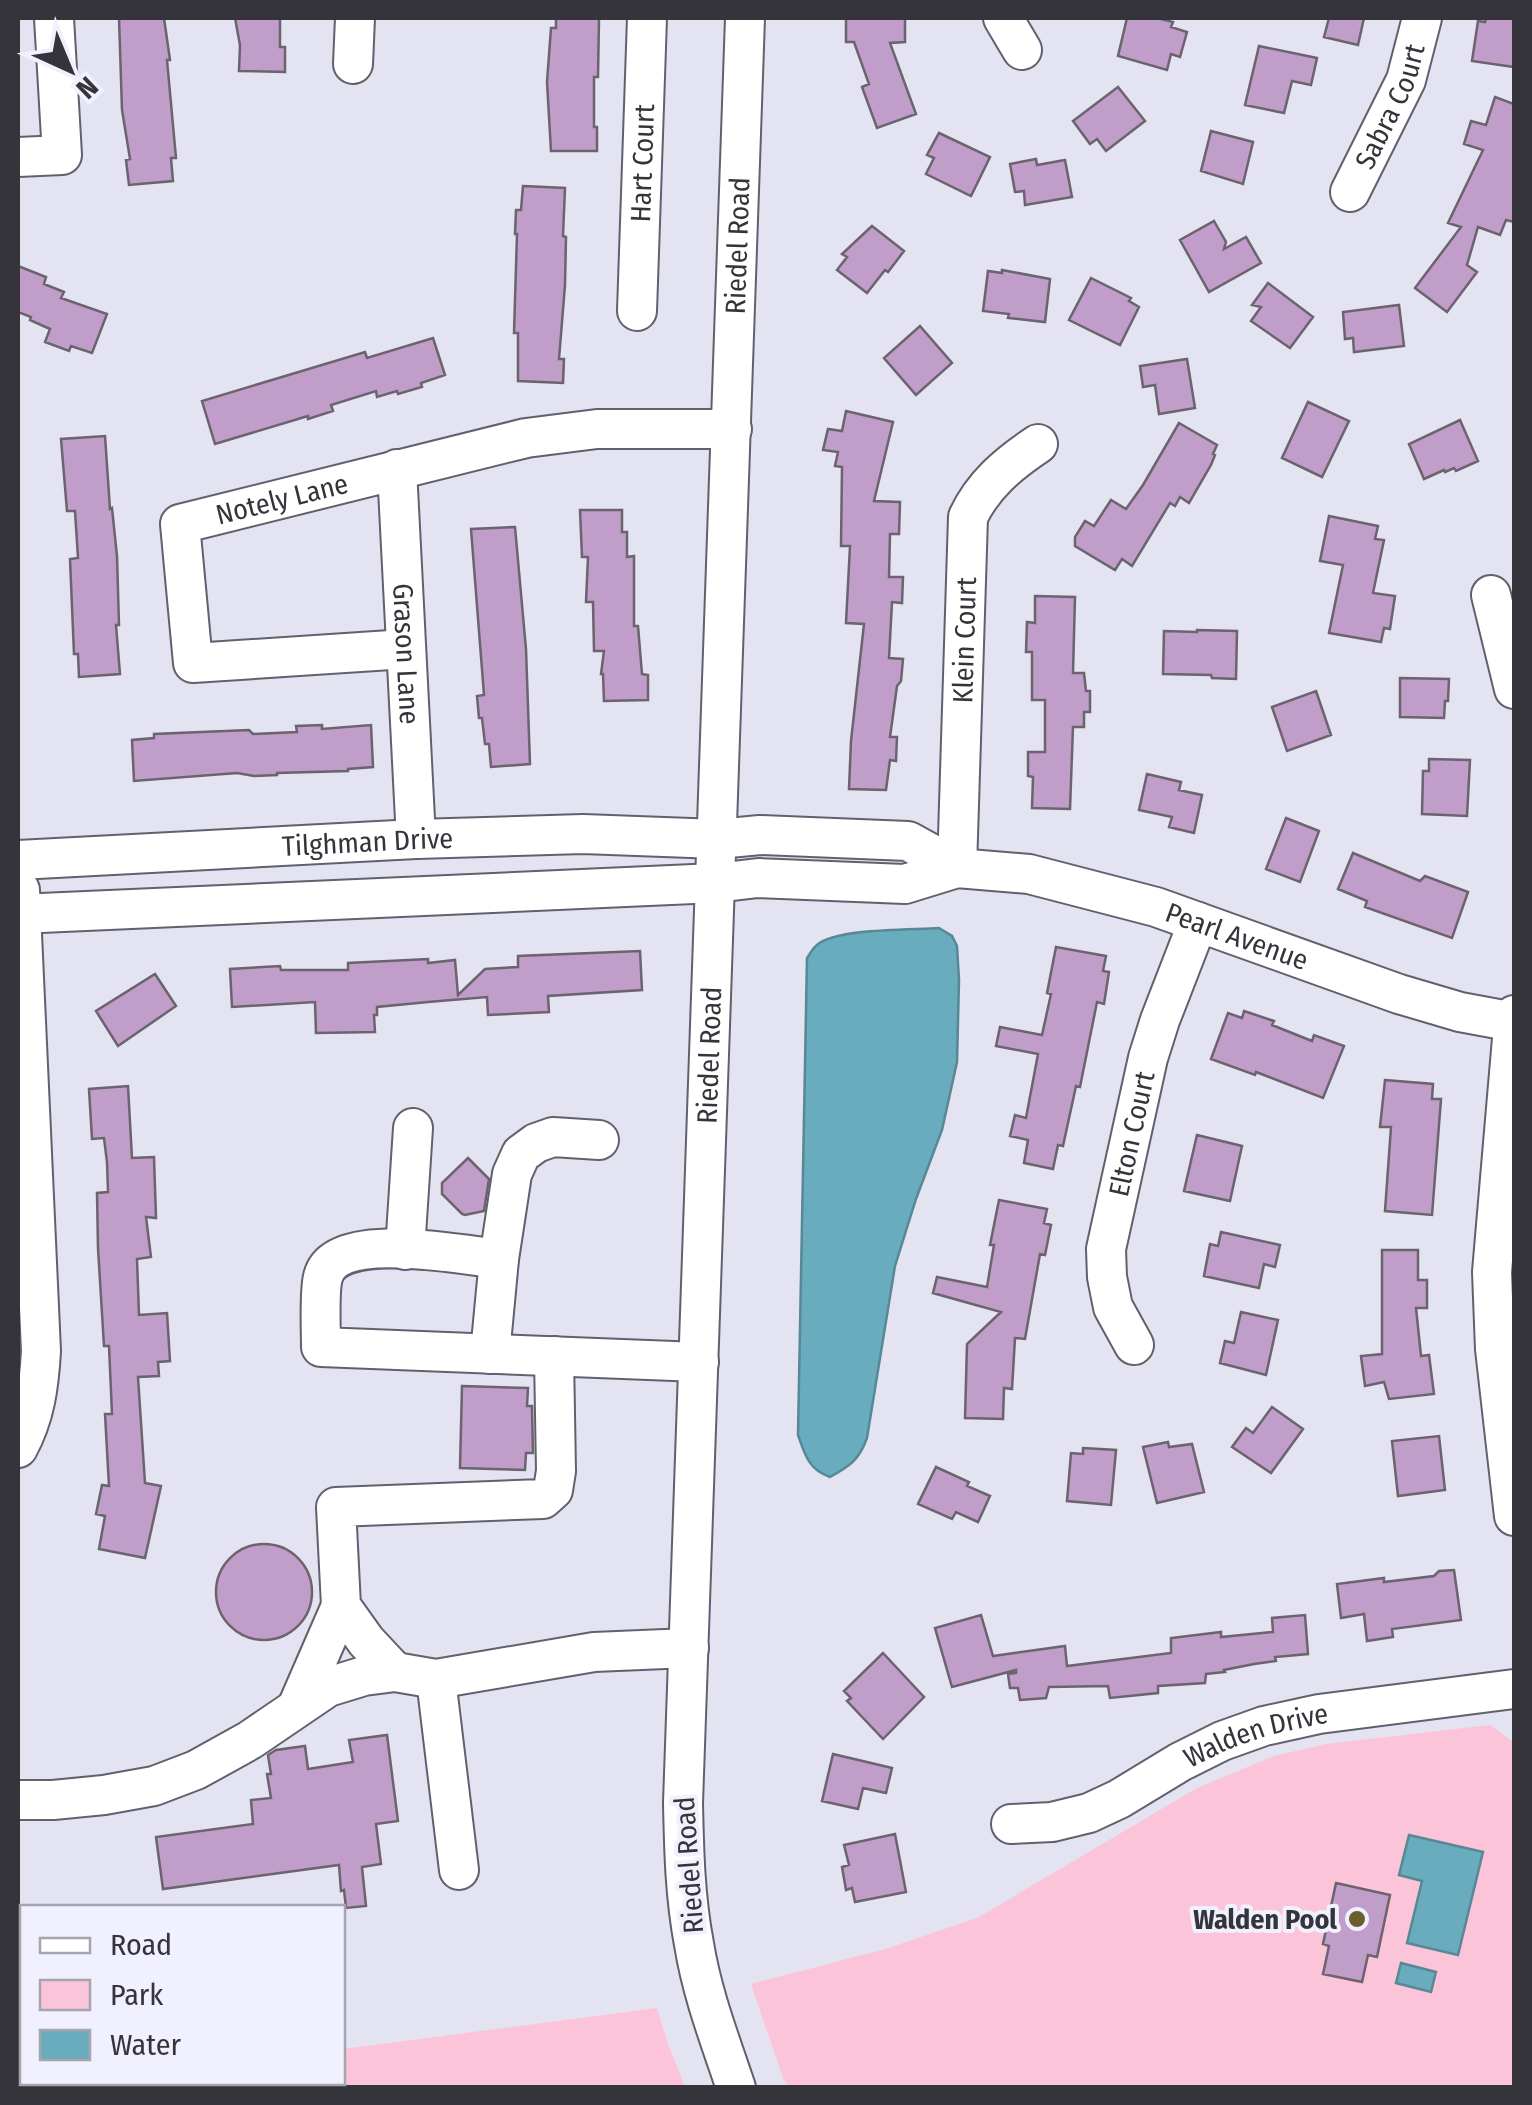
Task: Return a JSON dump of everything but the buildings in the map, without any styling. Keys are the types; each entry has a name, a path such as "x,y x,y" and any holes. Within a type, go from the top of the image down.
{"street":[{"path":"18,157 62,154 54,18"},
{"path":"353,64 354,18"},
{"name":"Hart Court","path":"637,311 647,18"},
{"name":"Riedel Road","path":"736,2088 710,2014 694,1946 685,1881 683,1803 745,18"},
{"name":"Sabra Court","path":"1350,192 1406,80 1422,18"},
{"name":"Notely Lane","path":"406,649 193,663 180,524 526,438 580,432 732,429"},
{"name":"Klein Court","path":"957,868 968,518 977,498 992,480 1038,444"},
{"name":"Grason Lane","path":"397,469 416,840"},
{"path":"1491,595 1514,690"},
{"name":"Tilghman Drive","path":"18,858 583,834 718,840"},
{"name":"Pearl Avenue","path":"718,840 760,836 908,841 957,868"},
{"path":"18,858 41,1351 32,1419 18,1448"},
{"name":"Pearl Avenue","path":"716,883 758,878 905,884 957,868 1028,874 1156,908 1399,994 1460,1012 1514,1022"},
{"name":"Tilghman Drive","path":"19,914 716,883"},
{"name":"Elton Court","path":"1134,1344 1113,1307 1106,1249 1148,1058 1198,922"},
{"path":"1514,1014 1492,1272 1505,1347 1514,1516"},
{"path":"405,1250 412,1128"},
{"path":"490,1354 512,1174 522,1154 553,1136 599,1140"},
{"path":"500,1259 383,1247 343,1254 322,1275 321,1348 699,1362"},
{"path":"296,1706 340,1606 336,1507 543,1499 553,1490 556,1471 554,1356"},
{"path":"340,1606 396,1672"},
{"path":"18,1800 104,1795 154,1786 196,1770 250,1740 328,1687 364,1676 396,1672 436,1680 594,1652 689,1648"},
{"path":"436,1680 459,1870"},
{"name":"Walden Drive","path":"1011,1824 1052,1822 1088,1813 1208,1748 1264,1726 1318,1714 1514,1689"}],"green space":[{"path":"1490,1725 1513,1742 1514,1749 1514,2087 789,2087 783,2078 751,1984 889,1948 979,1917 1197,1788 1274,1756 1326,1744"},
{"path":"657,2008 685,2087 39,2087 345,2085 345,2049"}],"water":[{"path":"939,928 952,936 957,946 957,1062 942,1130 895,1266 867,1438 853,1462 830,1477 812,1466 798,1435 807,958 817,945 840,935"},
{"path":"1409,1835 1483,1852 1458,1955 1407,1943 1422,1881 1399,1875"},
{"path":"1401,1963 1436,1972 1431,1992 1396,1983"}],"place":[{"name":"Walden Pool","path":"1357,1919"}]}
